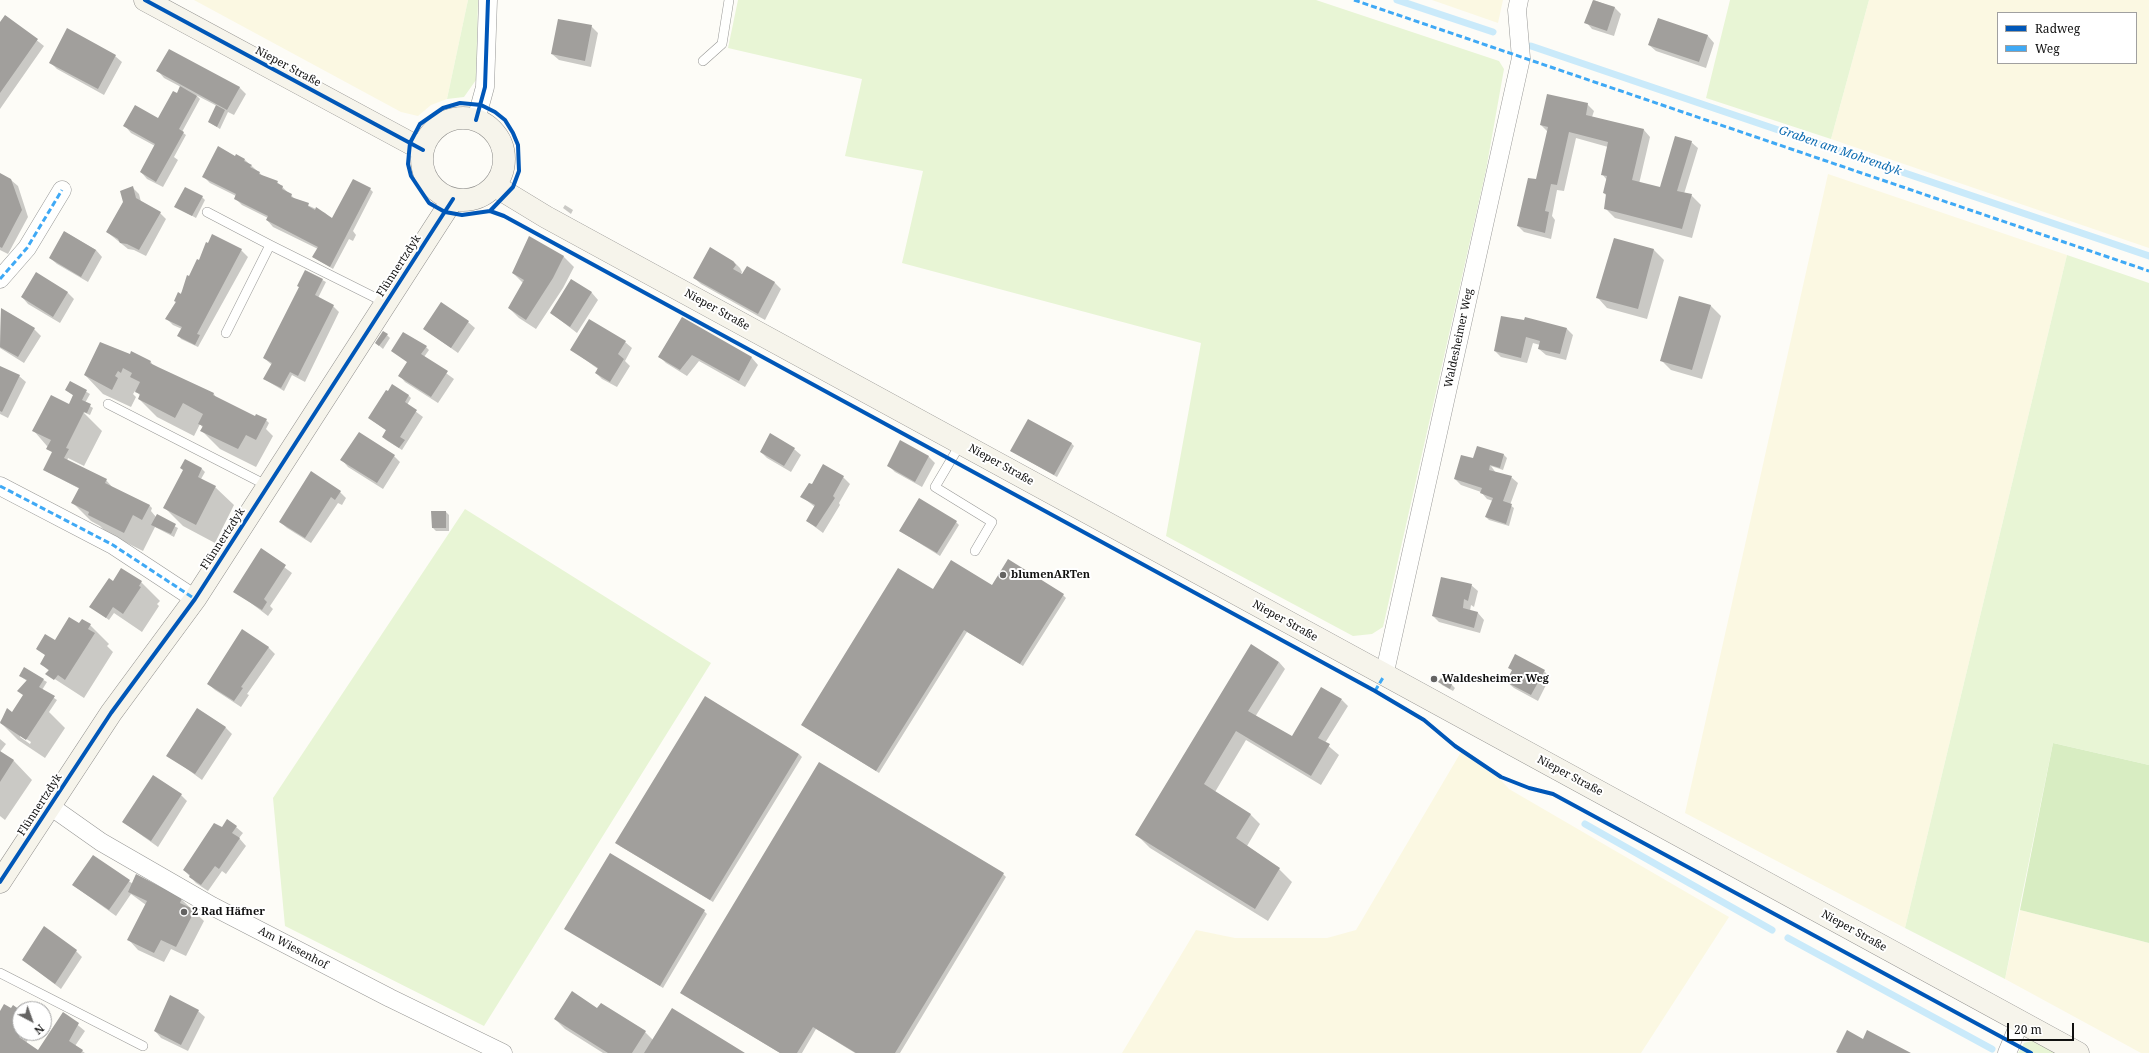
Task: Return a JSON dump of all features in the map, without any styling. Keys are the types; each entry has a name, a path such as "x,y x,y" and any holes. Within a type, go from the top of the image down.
{"main road":[{"name":"Nieper Straße","path":"145,0 423,150"},
{"path":"463,118 476,120 487,125 501,142 504,153 504,165 495,186 486,194 476,199 453,199 441,194 432,186 425,175 422,163 423,150 428,137 443,123 449,120 463,118"},
{"name":"Nieper Straße","path":"495,186 546,217 1384,676 2078,1053"},
{"name":"Flünnertzdyk","path":"0,882 119,702 195,599 453,199"}],"street":[{"path":"476,120 485,87 488,0"},
{"name":"Waldesheimer Weg","path":"1384,676 1521,58 1517,10 1519,0"},
{"path":"0,279 27,248 62,190"},
{"path":"0,486 113,545 195,599"},
{"name":"Am Wiesenhof","path":"50,806 101,842 206,903 390,998 503,1053"},
{"path":"2007,1053 2020,1022"}],"lane":[{"path":"703,61 722,44 729,0"},
{"name":"Flünnertzdyk","path":"207,212 386,303"},
{"path":"226,333 270,245"},
{"path":"108,404 268,486"},
{"path":"961,443 935,487 992,522 975,551"},
{"path":"0,974 143,1046"}],"shaded area":[{"path":"194,0 468,0 447,99 431,105 418,116 401,112"},
{"path":"1432,0 1503,0 1498,23"},
{"path":"1869,0 2149,0 2149,248 1831,139"},
{"path":"1828,174 2067,255 1905,928 1685,813"},
{"path":"1461,752 1500,779 1509,789 1729,917 1641,1053 1122,1053 1196,930 1235,938 1327,938 1356,930"},
{"path":"2020,910 2149,943 2149,1053 2141,1053 2005,979"}],"green space":[{"path":"468,0 478,0 476,80 464,97 447,99"},
{"path":"738,0 1316,0 1499,61 1504,69 1486,170 1383,627 1372,634 1353,636 1166,536 1201,343 902,263 923,171 845,156 862,79 728,48"},
{"path":"1730,0 1869,0 1831,139 1706,98"},
{"path":"2067,255 2149,283 2149,765 2053,743 2005,979 1905,928"},
{"path":"465,509 711,663 484,1026 285,926 273,798"},
{"path":"2053,743 2149,765 2149,943 2020,910"},
{"path":"2036,1040 2059,1053 2018,1053 2024,1043"}],"building":[{"path":"1593,0 1615,7 1607,31 1584,23"},
{"path":"5,15 38,39 0,93 0,22"},
{"path":"1658,18 1708,35 1699,62 1648,45"},
{"path":"558,19 592,25 585,61 551,54"},
{"path":"67,28 116,55 98,89 49,63"},
{"path":"169,49 240,87 227,110 156,71"},
{"path":"180,86 197,96 179,129 184,132 156,182 140,172 155,144 123,126 135,105 158,118 173,91 177,93"},
{"path":"1547,94 1588,103 1586,115 1644,129 1632,180 1660,187 1675,136 1692,141 1677,191 1692,194 1682,229 1604,209 1606,194 1603,193 1607,176 1601,175 1608,142 1569,132 1557,185 1551,184 1545,211 1549,212 1545,233 1517,226 1528,178 1536,179 1548,127 1540,125"},
{"path":"216,105 225,110 217,127 208,122"},
{"path":"218,146 235,156 236,154 245,159 244,161 252,165 250,167 260,172 259,174 278,181 277,183 283,186 282,189 292,194 291,197 309,203 308,206 315,210 316,207 332,218 353,179 371,188 330,267 312,257 318,247 266,220 268,216 234,199 236,194 202,177"},
{"path":"0,173 11,179 22,210 2,248 0,247"},
{"path":"133,186 136,198 161,212 139,250 127,244 120,243 118,239 106,232 123,202 120,191"},
{"path":"185,187 203,196 192,216 174,207"},
{"path":"64,231 96,250 81,277 49,258"},
{"path":"212,234 242,249 197,334 200,335 195,345 177,336 182,327 165,319 176,302 174,301 178,292 181,294 187,275 189,276 197,259 199,260 206,242 208,243"},
{"path":"529,236 564,256 553,278 526,320 508,308 524,280 512,273"},
{"path":"1614,238 1654,249 1638,309 1596,298"},
{"path":"710,247 733,261 736,265 733,269 742,274 747,266 775,282 758,314 693,278"},
{"path":"305,270 323,279 315,295 334,305 298,376 290,372 281,388 263,379 272,363 263,358 299,287 297,286"},
{"path":"36,272 68,292 53,317 21,297"},
{"path":"571,279 592,292 570,327 550,313"},
{"path":"1679,296 1711,305 1692,370 1660,361"},
{"path":"441,302 469,321 451,348 423,329"},
{"path":"1,308 35,328 18,357 0,347"},
{"path":"1501,316 1524,320 1525,317 1567,328 1560,354 1538,349 1540,341 1526,337 1521,358 1494,351"},
{"path":"682,317 752,357 739,381 692,355 680,370 658,357"},
{"path":"589,319 626,341 618,354 624,359 610,382 595,373 598,368 570,350"},
{"path":"383,331 388,334 379,346 375,343"},
{"path":"403,332 427,346 421,354 448,371 431,397 398,376 407,362 391,351"},
{"path":"100,342 130,354 131,351 151,361 150,363 214,393 213,395 255,416 256,414 267,419 256,440 246,435 238,449 200,431 203,426 198,424 203,414 183,403 175,418 138,399 140,394 135,392 140,382 130,377 132,373 123,368 121,373 118,371 115,376 118,378 112,390 84,375"},
{"path":"0,366 20,375 2,412 0,411"},
{"path":"70,381 87,390 82,400 91,404 87,413 84,412 66,448 69,449 64,458 107,479 105,483 150,505 142,520 133,515 124,533 88,515 89,512 71,503 79,488 43,470 52,452 46,449 51,440 32,431 51,395 69,404 73,395 65,390"},
{"path":"392,384 409,395 405,402 417,410 400,437 405,440 399,448 382,437 386,430 368,418 386,390 388,391"},
{"path":"1028,419 1072,443 1054,475 1010,451"},
{"path":"359,432 395,455 377,483 340,460"},
{"path":"770,433 795,448 784,466 760,452"},
{"path":"900,440 929,456 915,482 887,466"},
{"path":"1477,446 1504,454 1500,468 1490,465 1489,470 1512,476 1503,501 1512,504 1506,524 1485,517 1493,498 1480,493 1482,488 1454,479 1461,455 1473,458"},
{"path":"185,459 202,468 198,477 216,486 196,525 163,508 183,470 180,468"},
{"path":"823,464 844,476 833,496 835,498 816,527 806,521 815,505 800,497 809,483 812,484"},
{"path":"311,471 341,491 335,500 331,497 305,538 279,522"},
{"path":"919,498 957,521 937,553 899,531"},
{"path":"431,511 446,511 446,528 432,528"},
{"path":"157,514 176,524 171,534 151,525"},
{"path":"261,548 286,565 264,599 267,602 262,610 233,592"},
{"path":"1008,559 1064,594 1020,664 964,630 876,771 801,725 898,568 933,589 951,560 992,585"},
{"path":"121,568 142,581 139,586 141,587 123,614 113,607 106,618 89,607 109,578 113,581"},
{"path":"1441,577 1472,584 1468,601 1464,599 1463,608 1478,612 1474,628 1432,616"},
{"path":"69,617 79,623 82,619 91,624 88,629 95,633 65,680 58,675 54,680 45,674 49,670 40,664 45,655 36,649 45,634 55,640"},
{"path":"242,629 269,647 241,687 243,688 234,701 207,684"},
{"path":"1251,644 1279,662 1248,711 1292,736 1321,687 1342,699 1318,738 1330,744 1311,776 1236,731 1204,784 1251,814 1236,838 1280,868 1255,909 1135,835"},
{"path":"1515,654 1545,670 1531,695 1506,682 1512,670 1508,668"},
{"path":"24,667 44,679 39,687 55,696 26,740 0,723 7,708 12,712 23,695 17,691 27,680 19,676"},
{"path":"1441,678 1452,684 1450,689 1438,682"},
{"path":"705,696 799,754 710,900 615,843"},
{"path":"197,708 226,727 195,774 166,756"},
{"path":"0,751 14,760 0,782"},
{"path":"819,762 1004,873 895,1053 856,1053 813,1027 797,1053 780,1053 680,993"},
{"path":"153,775 182,794 151,841 122,822"},
{"path":"227,819 237,826 232,833 240,838 219,869 215,866 201,885 189,877 190,875 183,870 214,823 222,827"},
{"path":"610,853 705,910 660,986 564,929"},
{"path":"93,855 130,880 109,910 72,885"},
{"path":"136,874 182,898 180,903 195,910 176,947 161,940 154,953 127,940 147,901 128,892"},
{"path":"44,926 77,950 55,984 22,960"},
{"path":"572,991 597,1008 601,1003 646,1031 632,1053 608,1053 554,1019"},
{"path":"170,995 199,1010 181,1045 154,1031"},
{"path":"4,1004 11,1008 12,1006 12,1041 25,1041 38,1050 44,1041 52,1041 52,1029 63,1012 79,1023 69,1041 83,1050 81,1053 0,1053 0,1011"},
{"path":"672,1008 745,1053 644,1053"},
{"path":"1847,1030 1863,1039 1867,1030 1911,1053 1838,1053 1836,1052"}],"waterway":[{"name":"Graben am Mohrendyk","path":"1397,0 1493,32"},
{"name":"Graben am Mohrendyk","path":"1531,46 2149,256"},
{"path":"1585,824 1772,930"},
{"path":"1788,938 1992,1049"}],"marked path":[{"path":"1354,0 2149,271"},
{"path":"0,279 27,248 62,190"},
{"path":"0,486 113,545 195,599"},
{"path":"1375,691 1384,676"}],"cycle path":[{"path":"145,0 423,150"},
{"path":"476,120 485,87 488,0"},
{"path":"490,211 513,187 519,171 518,145 513,133 505,120 495,112 481,105 460,103 443,108 420,124 410,143 408,164 411,176 429,203 445,212 462,215 490,211 504,216 1375,691 1424,720 1455,746 1501,777 1529,788 1553,794 2031,1053"},
{"path":"0,882 111,713 195,599 453,199"}],"place":[{"name":"blumenARTen","path":"1003,575"},
{"name":"Waldesheimer Weg","path":"1434,679"},
{"name":"2 Rad Häfner","path":"184,912"}]}
